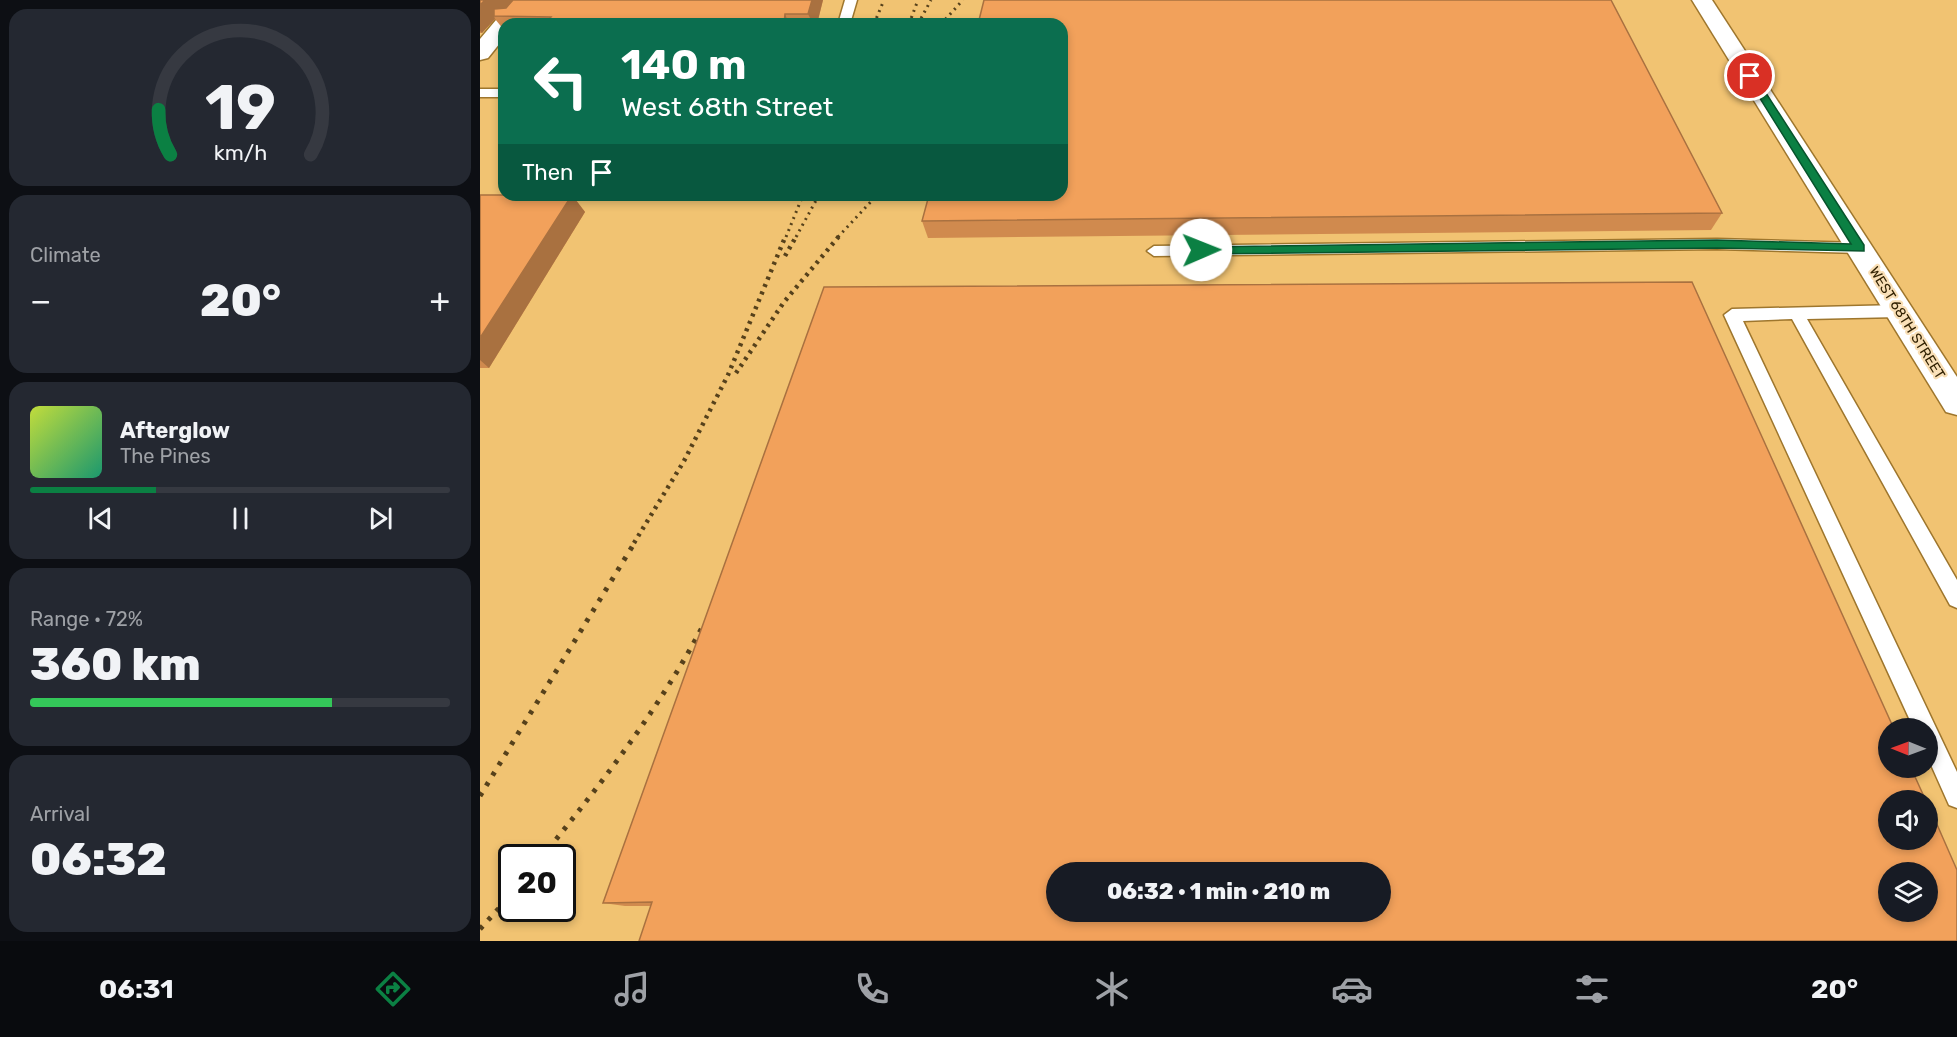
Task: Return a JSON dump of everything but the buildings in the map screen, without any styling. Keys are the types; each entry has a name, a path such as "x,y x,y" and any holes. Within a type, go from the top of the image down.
{"street":[{"name":"WEST 68TH STREET","path":"1702,0 1957,403"},
{"path":"511,18 519,8"},
{"path":"480,53 498,33"}],"lane":[{"path":"846,18 850,0"},
{"path":"480,93 498,93"},
{"path":"1154,251 1717,244 1860,248"},
{"path":"1899,310 1797,315 1732,315 1920,718"},
{"path":"1797,315 1957,599"},
{"path":"1938,756 1957,797"}],"shaded area":[{"path":"480,0 1957,0 1957,941 480,941"}],"railway":[{"path":"876,18 884,0"},
{"path":"911,18 918,0"},
{"path":"921,18 931,0"},
{"path":"946,18 963,0"},
{"path":"786,237 801,201"},
{"path":"796,237 816,201"},
{"path":"838,237 871,201"},
{"path":"634,543 684,461 728,375 786,235"},
{"path":"785,256 797,235"},
{"path":"736,373 784,302 840,235"},
{"path":"480,796 635,542"},
{"path":"552,844 586,802 649,715 688,654 705,622"},
{"path":"480,929 498,909"}],"route":[{"path":"1201,250 1717,244 1860,248 1750,76"}]}
